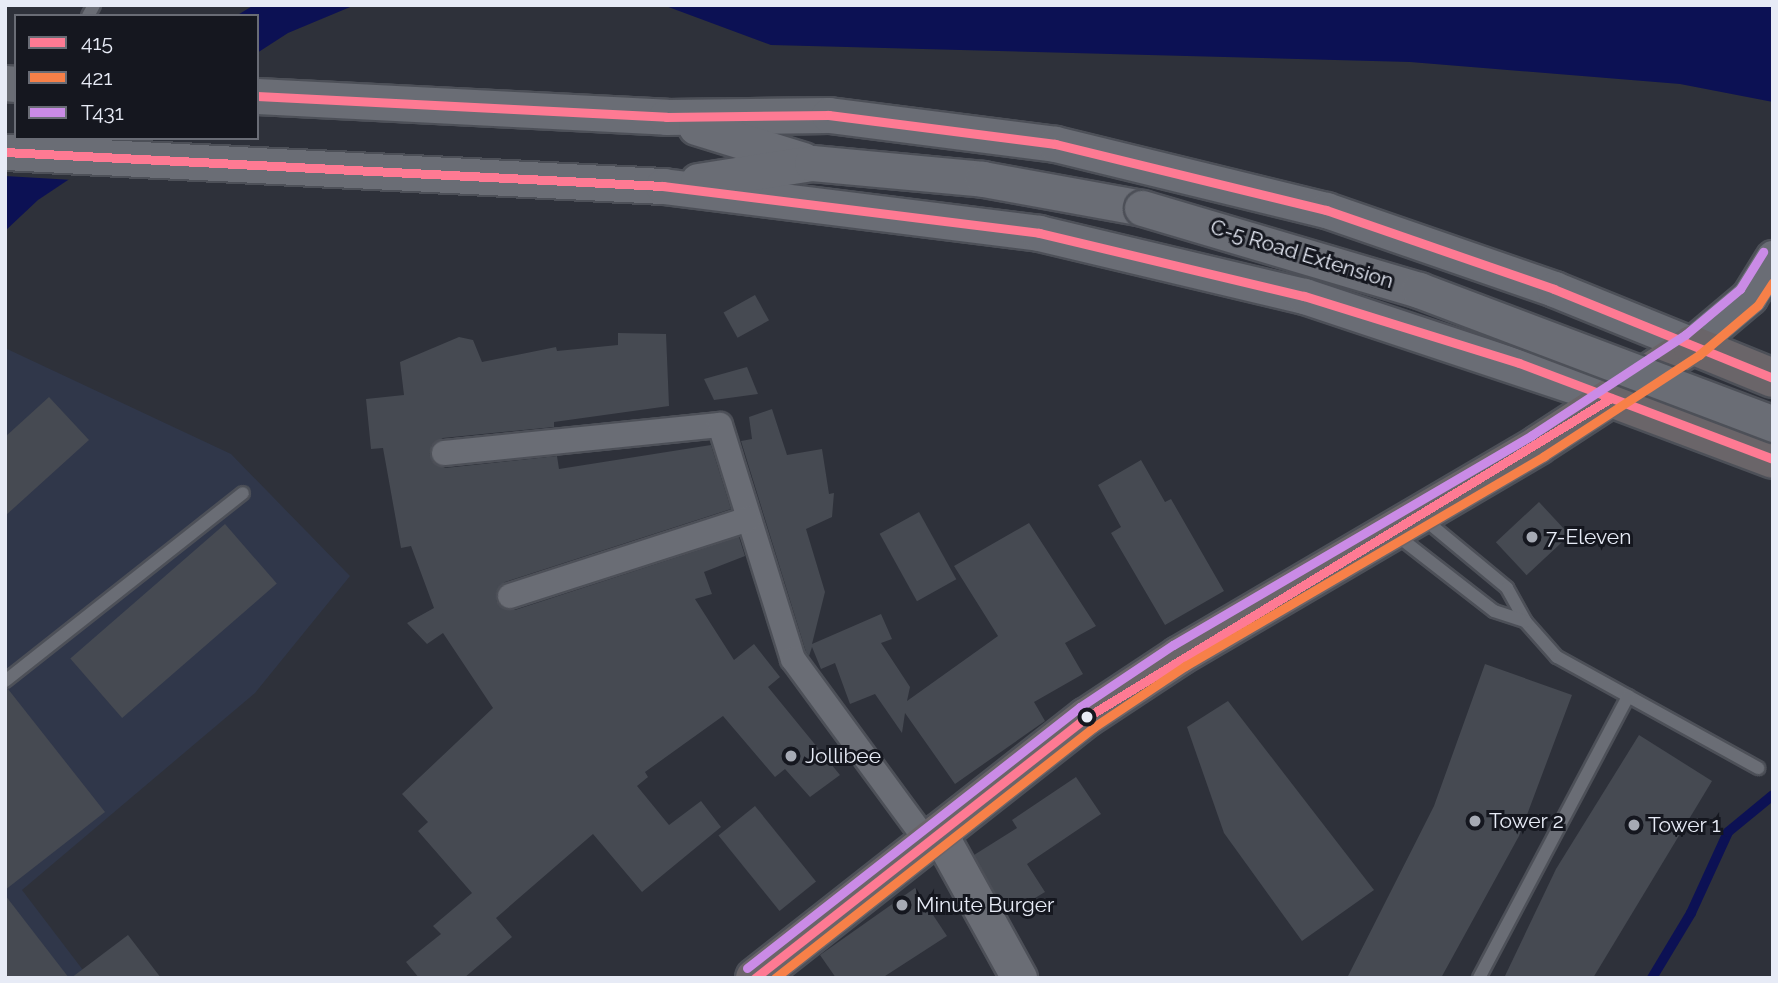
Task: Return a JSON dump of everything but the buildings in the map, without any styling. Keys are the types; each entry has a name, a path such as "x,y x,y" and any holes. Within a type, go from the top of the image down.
{"main road":[{"name":"C-5 Road Extension","path":"259,96 666,117 829,115 1055,144 1326,210 1554,289 1773,378"},
{"name":"C-5 Road Extension","path":"666,117 811,163 983,178 1142,208 1419,290 1773,424"},
{"name":"C-5 Road Extension","path":"5,152 663,186 964,222 1127,251 1304,296 1611,398 1773,459"},
{"name":"C-5 Road Extension","path":"663,186 811,163"},
{"path":"755,978 932,835 1110,701 1406,524 1692,345 1749,297 1773,258"},
{"path":"932,835 1019,978"}],"street":[{"path":"444,453 720,425 793,659 932,835"},
{"path":"510,596 748,519"}],"lane":[{"path":"5,681 243,493"},
{"path":"1406,524 1494,611 1525,621"},
{"path":"1406,524 1507,588 1525,621 1557,657 1758,768"},
{"path":"1479,978 1628,696"}],"shaded area":[{"path":"254,5 355,5 288,33 259,52 259,14 239,14"},
{"path":"663,5 1773,5 1773,102 1680,84 1410,62 771,45"},
{"path":"128,140 38,200 5,231 5,172"},
{"path":"5,348 231,454 350,576 255,693 22,890 89,978 5,978"}],"pier":[{"path":"49,140 132,140 73,180 5,176 5,168"}],"waterway":[{"path":"1652,978 1691,913 1728,832 1773,795"}],"transit line":[{"name":"415","path":"259,96 666,117 829,115 1055,144 1326,210 1554,289 1773,378"},
{"name":"415","path":"5,152 663,186 1039,233 1304,296 1519,363 1773,459"},
{"name":"T431","path":"747,968 1080,707 1173,645 1532,435 1685,335 1740,289 1763,252"},
{"name":"421","path":"775,978 1094,727 1185,666 1544,456 1699,355 1758,305 1773,282"},
{"name":"415","path":"755,978 1087,717 1611,398"}],"place":[{"name":"7-Eleven","path":"1532,537"},
{"name":"Jollibee","path":"791,756"},
{"name":"Tower 2","path":"1475,821"},
{"name":"Tower 1","path":"1634,825"},
{"name":"Minute Burger","path":"902,905"}]}
